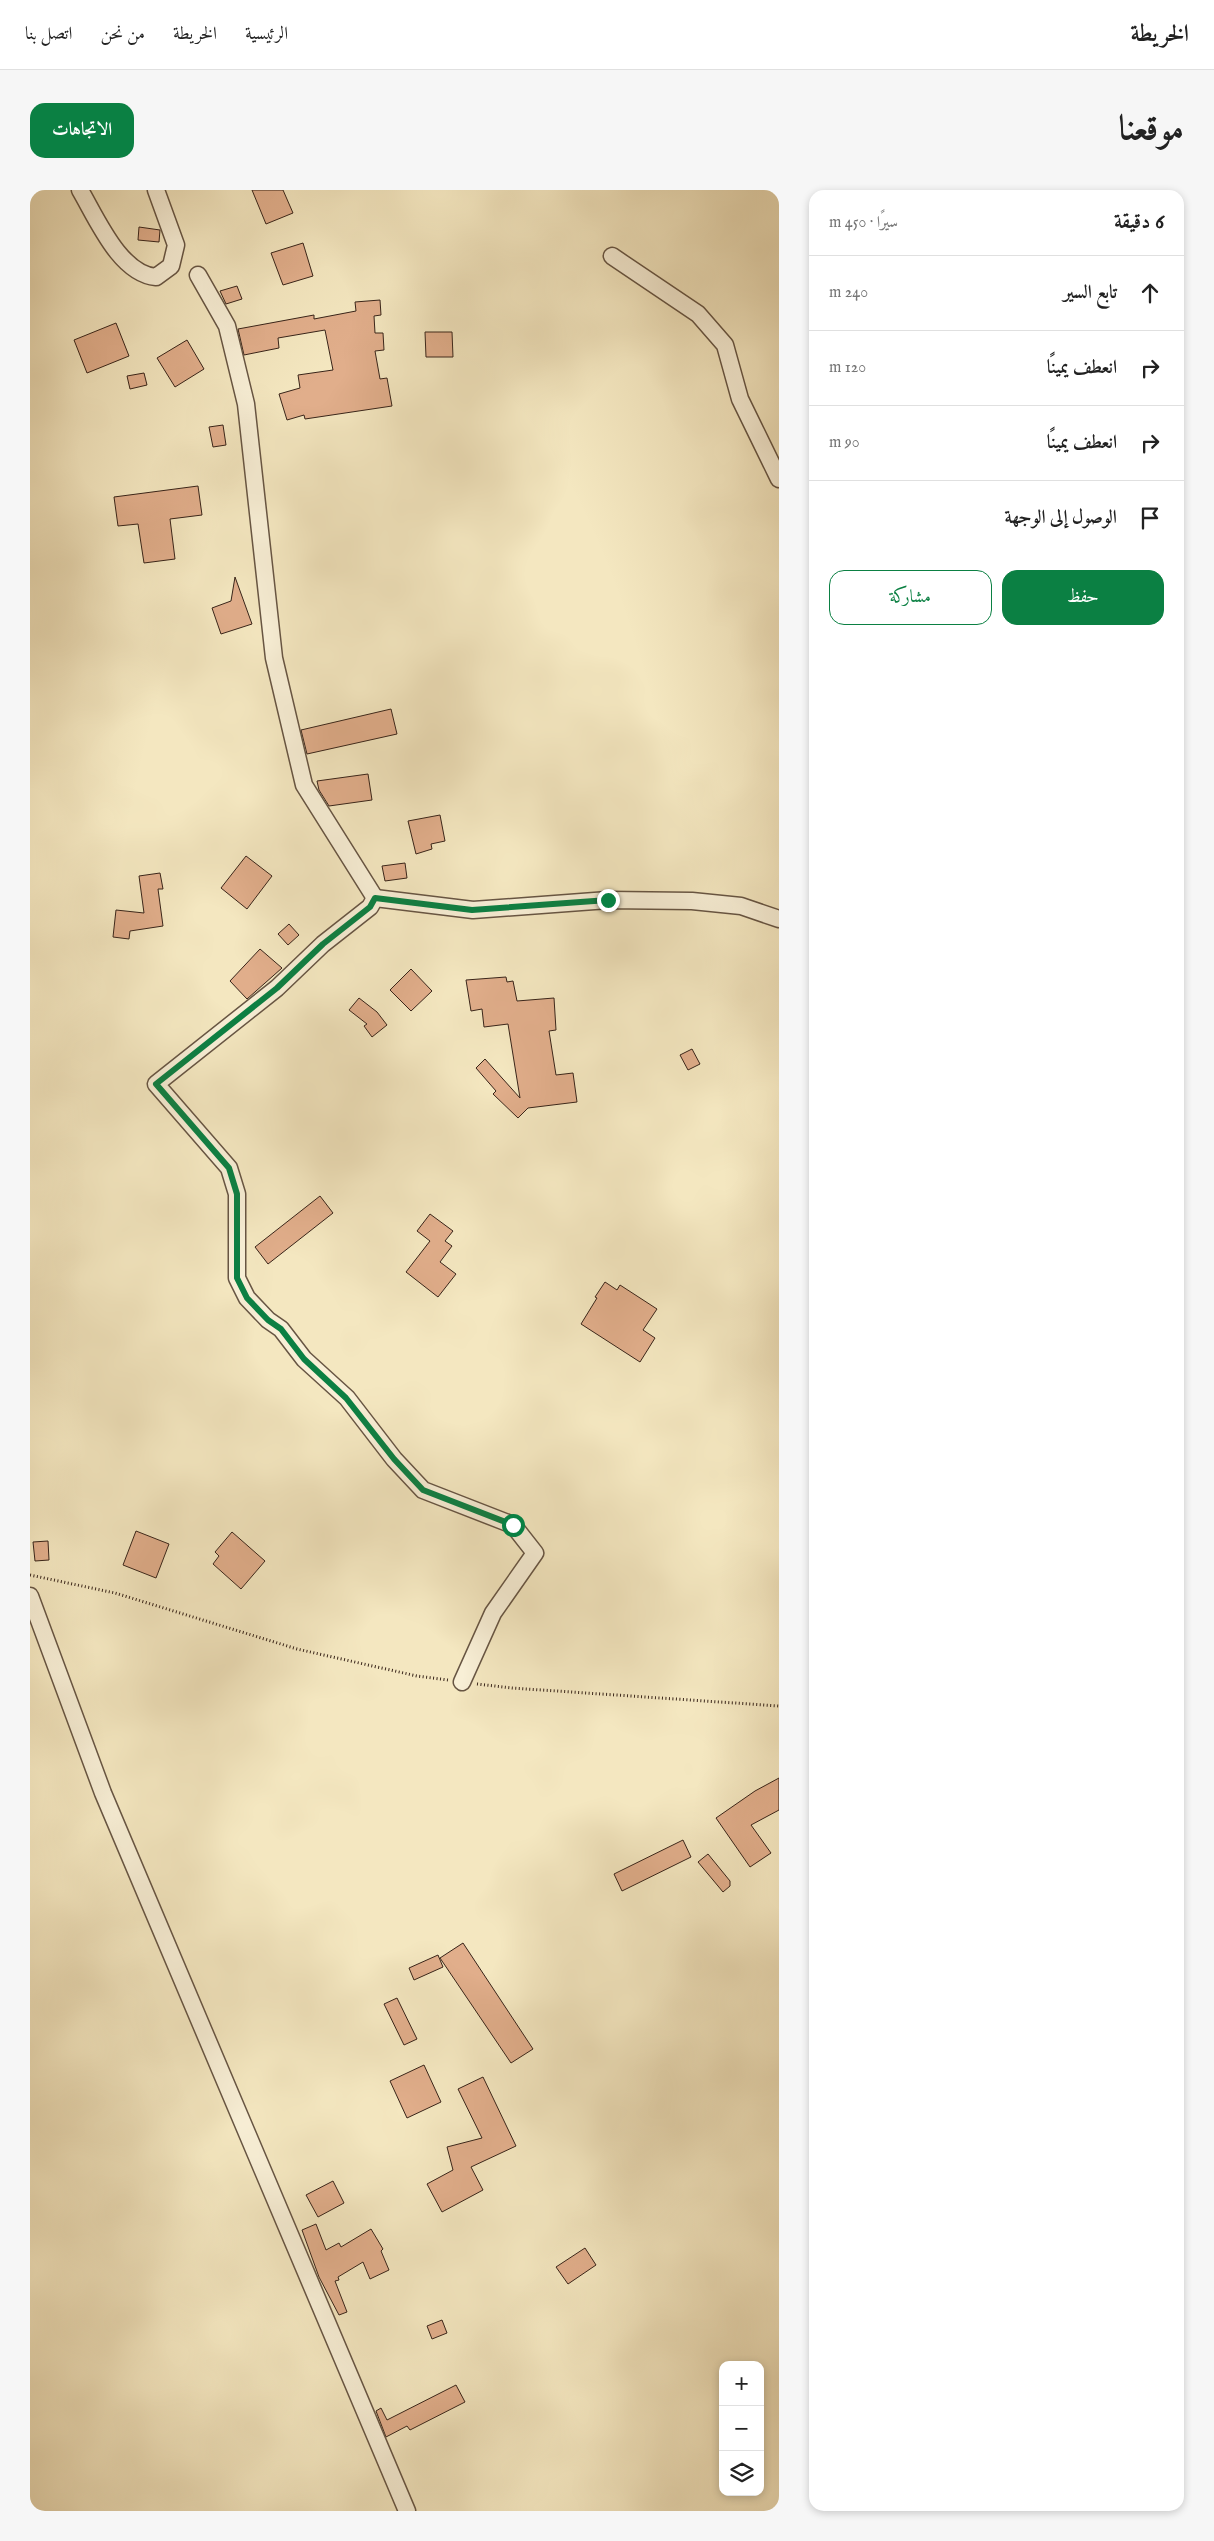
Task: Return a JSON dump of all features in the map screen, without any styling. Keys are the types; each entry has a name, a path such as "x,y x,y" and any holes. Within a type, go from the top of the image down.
{"street":[{"path":"80,190 123,260 143,276 156,277 171,266 176,245 156,190"},
{"path":"612,256 698,314 725,345 740,399 779,479"},
{"path":"198,275 227,326 246,404 274,658 304,785 375,898"},
{"path":"375,898 472,910 608,900 692,901 740,906 779,919"},
{"path":"375,898 370,907 323,944 277,988 156,1084 229,1168 237,1194 237,1278 247,1298 268,1320 281,1329 304,1359 346,1398 394,1459 423,1490 513,1525 535,1553 493,1613 462,1682"},
{"path":"30,1596 104,1793 407,2511"}],"path":[{"path":"30,1575 115,1593 297,1649 417,1676 512,1688 779,1706"}],"building":[{"path":"252,190 283,190 293,213 266,224"},
{"path":"139,227 160,230 159,242 138,240"},
{"path":"303,243 313,276 283,285 271,253"},
{"path":"237,286 242,299 226,304 220,291"},
{"path":"380,300 381,315 374,316 375,333 383,333 384,350 375,351 380,379 387,378 392,406 305,419 304,415 287,420 279,394 300,388 298,375 333,370 325,330 278,338 279,348 244,355 238,329 314,315 314,319 356,311 355,302"},
{"path":"116,323 129,356 87,373 74,340"},
{"path":"425,332 452,332 453,357 426,357"},
{"path":"187,340 204,369 175,387 157,358"},
{"path":"144,373 147,385 130,389 127,376"},
{"path":"223,425 226,445 213,447 209,427"},
{"path":"198,486 202,515 170,519 175,559 144,563 138,524 118,526 114,497"},
{"path":"235,577 252,624 221,634 212,608 231,601"},
{"path":"391,709 397,734 307,754 301,730"},
{"path":"368,774 372,800 329,806 319,790 317,781"},
{"path":"440,815 445,841 431,844 432,849 416,854 408,821"},
{"path":"246,856 272,876 247,909 221,888"},
{"path":"405,863 407,878 385,881 382,866"},
{"path":"160,873 163,889 158,889 163,926 130,931 129,939 113,937 116,910 144,913 139,876"},
{"path":"289,924 299,935 288,945 278,934"},
{"path":"260,949 282,968 247,999 230,981"},
{"path":"411,969 432,991 411,1011 390,990"},
{"path":"506,977 507,982 513,981 517,1001 554,998 556,1030 549,1031 556,1075 573,1073 577,1102 528,1108 518,1118 493,1094 496,1091 476,1068 485,1059 520,1098 508,1024 484,1027 482,1009 471,1011 466,980"},
{"path":"359,998 377,1012 387,1025 372,1037 364,1026 367,1024 349,1010"},
{"path":"692,1049 700,1064 688,1070 680,1055"},
{"path":"320,1196 333,1213 268,1264 255,1247"},
{"path":"430,1214 453,1231 445,1241 452,1246 440,1262 456,1274 438,1297 406,1272 430,1241 417,1231"},
{"path":"605,1282 617,1290 620,1285 657,1309 643,1330 655,1338 640,1362 581,1324"},
{"path":"136,1531 169,1544 156,1578 123,1565"},
{"path":"232,1532 265,1561 241,1589 213,1564 219,1556 215,1552"},
{"path":"48,1541 49,1560 35,1561 33,1542"},
{"path":"779,1778 779,1810 751,1825 771,1853 750,1867 716,1818 755,1791"},
{"path":"683,1840 691,1857 622,1891 614,1874"},
{"path":"708,1854 730,1881 730,1886 723,1892 698,1862"},
{"path":"463,1943 533,2049 511,2063 440,1958"},
{"path":"438,1955 443,1967 414,1980 409,1968"},
{"path":"397,1998 417,2039 404,2045 384,2004"},
{"path":"424,2065 441,2102 407,2118 390,2081"},
{"path":"483,2077 516,2146 471,2167 483,2190 442,2212 427,2184 453,2170 447,2147 482,2138 458,2089"},
{"path":"333,2181 344,2203 318,2217 306,2195"},
{"path":"316,2224 326,2250 339,2243 341,2247 371,2229 383,2249 381,2251 389,2270 370,2279 363,2262 338,2277 339,2280 335,2281 347,2312 339,2315 319,2277 302,2230"},
{"path":"585,2248 596,2265 568,2284 556,2267"},
{"path":"442,2320 447,2333 432,2339 427,2326"},
{"path":"456,2385 465,2402 410,2430 407,2426 386,2437 376,2411 381,2408 387,2420"}],"route":[{"path":"513,1525 423,1490 394,1459 346,1398 304,1359 281,1329 268,1320 247,1298 237,1278 237,1194 229,1168 156,1084 277,988 323,944 370,907 375,898 472,910 608,900"}]}
